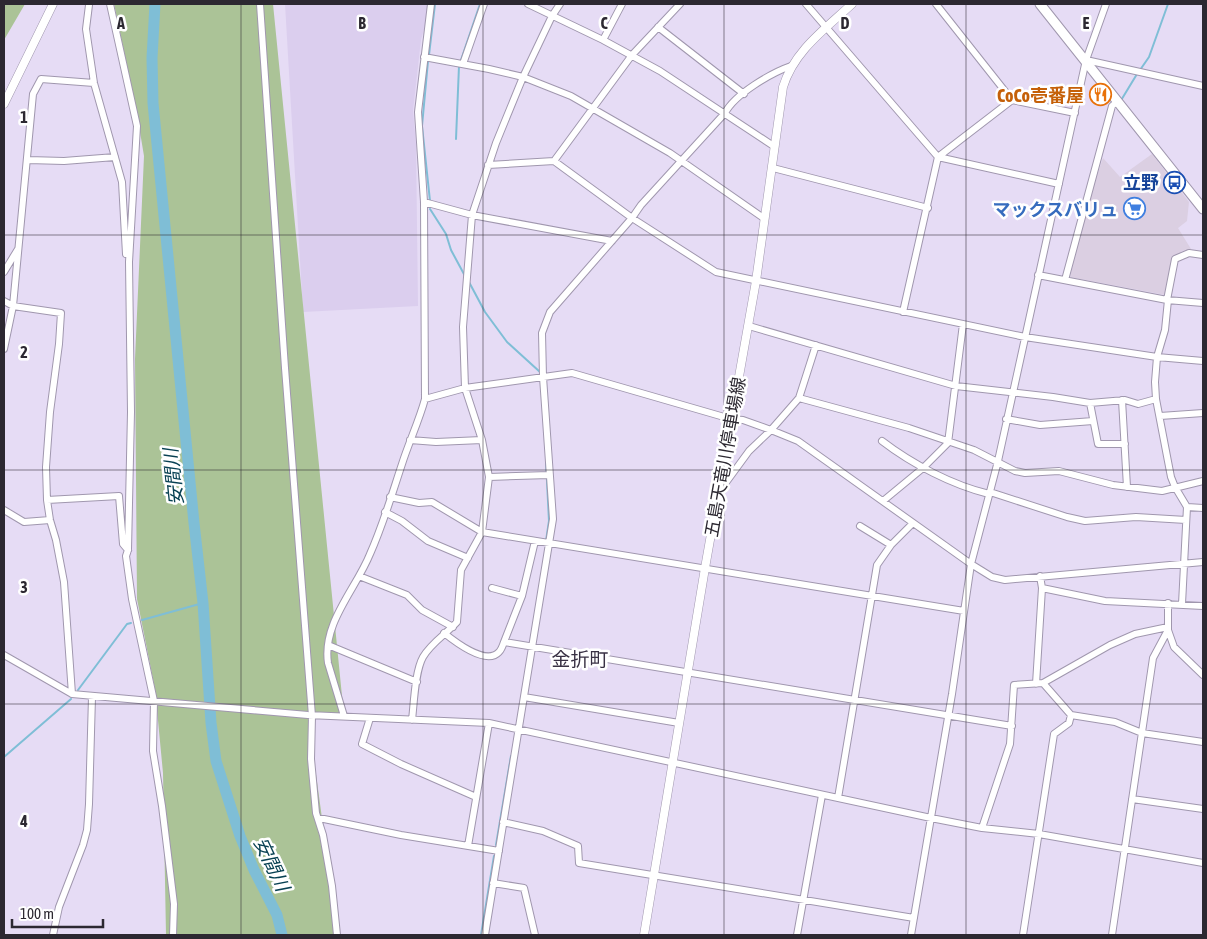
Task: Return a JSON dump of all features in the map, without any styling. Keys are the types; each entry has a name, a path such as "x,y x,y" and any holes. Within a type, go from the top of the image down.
{"highway":[{"path":"1040,4 1203,209"}],"main road":[{"path":"4,104 53,4"},
{"name":"五島天竜川停車場線","path":"644,935 687,672 749,326 773,168 782,87 791,66 810,42 852,4"}],"street":[{"path":"110,4 137,126 129,275 131,412 128,550 126,556 132,599 154,701 153,751 174,904 173,935"},
{"path":"260,4 284,359 312,716 311,759 316,813 323,835 332,886 337,935"},
{"path":"344,716 328,663 326,654 328,645 336,619 370,556 425,399 424,202 418,112 431,4"},
{"path":"463,64 484,4"},
{"path":"528,4 603,40 660,71 775,147"},
{"path":"412,720 422,658 444,633 457,622 461,570 482,532 489,477 482,440 465,388 463,327 472,215 488,165 523,77 552,16 560,4"},
{"path":"603,40 622,4"},
{"path":"554,161 632,55 680,4"},
{"path":"806,4 938,157 1059,184"},
{"path":"936,4 1012,100 1075,113"},
{"path":"911,935 948,716 971,564 998,461 1086,60 1106,4"},
{"path":"90,5 86,29 94,83 122,182 126,265 129,275"},
{"path":"658,27 744,94"},
{"path":"424,57 523,77 571,96 682,162 765,218"},
{"path":"1086,60 1203,86"},
{"path":"485,935 553,520 543,377 542,333 550,312 632,218 641,205 682,162 728,108 744,94 776,72 791,66"},
{"path":"4,348 13,306 33,94 40,79 94,83"},
{"path":"904,312 938,157 1012,100"},
{"path":"1066,280 1112,106 1118,102"},
{"path":"28,160 64,161 115,157"},
{"path":"488,165 554,161 632,218 716,272 756,282 1024,337 1203,361"},
{"path":"773,168 928,208"},
{"path":"424,202 472,215 612,241"},
{"path":"4,272 18,248"},
{"path":"1182,604 1187,507 1171,477 1156,399 1155,382 1157,356 1165,330 1175,259 1189,253 1203,255"},
{"path":"1038,275 1168,300 1203,303"},
{"path":"4,301 13,306 60,313 59,344 53,377 46,454 47,500 64,582 72,694"},
{"path":"883,501 923,468 948,442 963,324"},
{"path":"749,326 956,386 1090,403 1122,400 1138,404 1156,399"},
{"path":"718,494 748,451 772,430 800,398 816,345"},
{"path":"425,399 465,388 572,373 731,419 743,420 798,441 971,564 992,577 1005,580 1203,562"},
{"path":"800,398 909,428 974,450 1020,472 1060,471 1127,487 1162,491 1203,481"},
{"path":"1122,400 1127,487"},
{"path":"1090,403 1098,444 1126,444"},
{"path":"1160,416 1203,413"},
{"path":"1006,419 1040,425 1094,421"},
{"path":"410,440 436,442 482,440"},
{"path":"882,441 923,468 977,491 1068,517 1085,521 1136,517 1186,520"},
{"path":"489,477 549,475"},
{"path":"47,500 119,496 123,544 128,550"},
{"path":"390,497 419,503 432,502 482,532 964,611"},
{"path":"1187,507 1203,508"},
{"path":"4,510 24,522 50,520"},
{"path":"385,512 402,520 428,541 468,558"},
{"path":"838,798 870,596 877,565 891,545 913,523"},
{"path":"860,526 891,545"},
{"path":"444,633 461,646 477,654 494,656 498,653 522,596 535,541"},
{"path":"359,576 407,595 422,610 453,627"},
{"path":"1040,576 1042,588 1039,683 1071,715 1116,722 1142,733 1203,742"},
{"path":"492,588 522,596"},
{"path":"1042,588 1105,601 1203,606"},
{"path":"1168,603 1168,629 1174,647 1203,675"},
{"path":"982,828 1010,744 1014,685 1039,683 1134,634 1168,629"},
{"path":"1112,935 1153,658 1168,629"},
{"path":"504,642 1012,726"},
{"path":"328,645 417,682"},
{"path":"4,655 72,694 312,716 489,723 931,818 982,828 1039,834 1125,848 1203,863"},
{"path":"524,696 679,723"},
{"path":"53,935 59,907 87,830 92,697"},
{"path":"1023,935 1054,734 1069,723 1071,715"},
{"path":"370,718 362,744 401,764 476,797"},
{"path":"468,846 489,723"},
{"path":"797,935 822,795"},
{"path":"1132,799 1203,809"},
{"path":"318,819 499,851"},
{"path":"504,822 543,831 578,846 578,863 914,918"},
{"path":"493,883 524,888 535,935"}],"shaded area":[{"path":"285,4 431,4 421,40 413,111 416,144 418,306 303,312"},
{"path":"1152,154 1189,202 1187,221 1178,228 1191,249 1182,251 1173,259 1165,295 1070,277 1087,205 1103,158 1120,177"}],"green space":[{"path":"4,4 25,4 4,40"},
{"path":"114,4 273,4 344,716 308,716 338,935 166,935 163,773 155,689 137,599 135,359 144,156"}],"waterway":[{"name":"安間川","path":"155,4 152,58 153,103 203,603 211,723 216,761 240,836 254,870 277,915 282,935"},
{"path":"429,55 435,4"},
{"path":"461,60 480,4"},
{"path":"1140,70 1149,57 1168,4"},
{"path":"428,61 422,126 430,201"},
{"path":"456,139 459,66"},
{"path":"1120,102 1137,74"},
{"path":"430,209 446,234 451,250 465,276"},
{"path":"469,282 485,312 507,342 540,372"},
{"path":"546,461 549,521 546,541"},
{"path":"142,620 203,603"},
{"path":"78,690 127,624 131,623"},
{"path":"4,757 71,699"},
{"path":"496,845 511,756"},
{"path":"481,935 494,856"}],"place":[{"name":"CoCo壱番屋","path":"1100,95"},
{"name":"立野","path":"1175,182"},
{"name":"マックスバリュ","path":"1134,209"}],"district":[{"name":"金折町","path":"580,659"}]}
